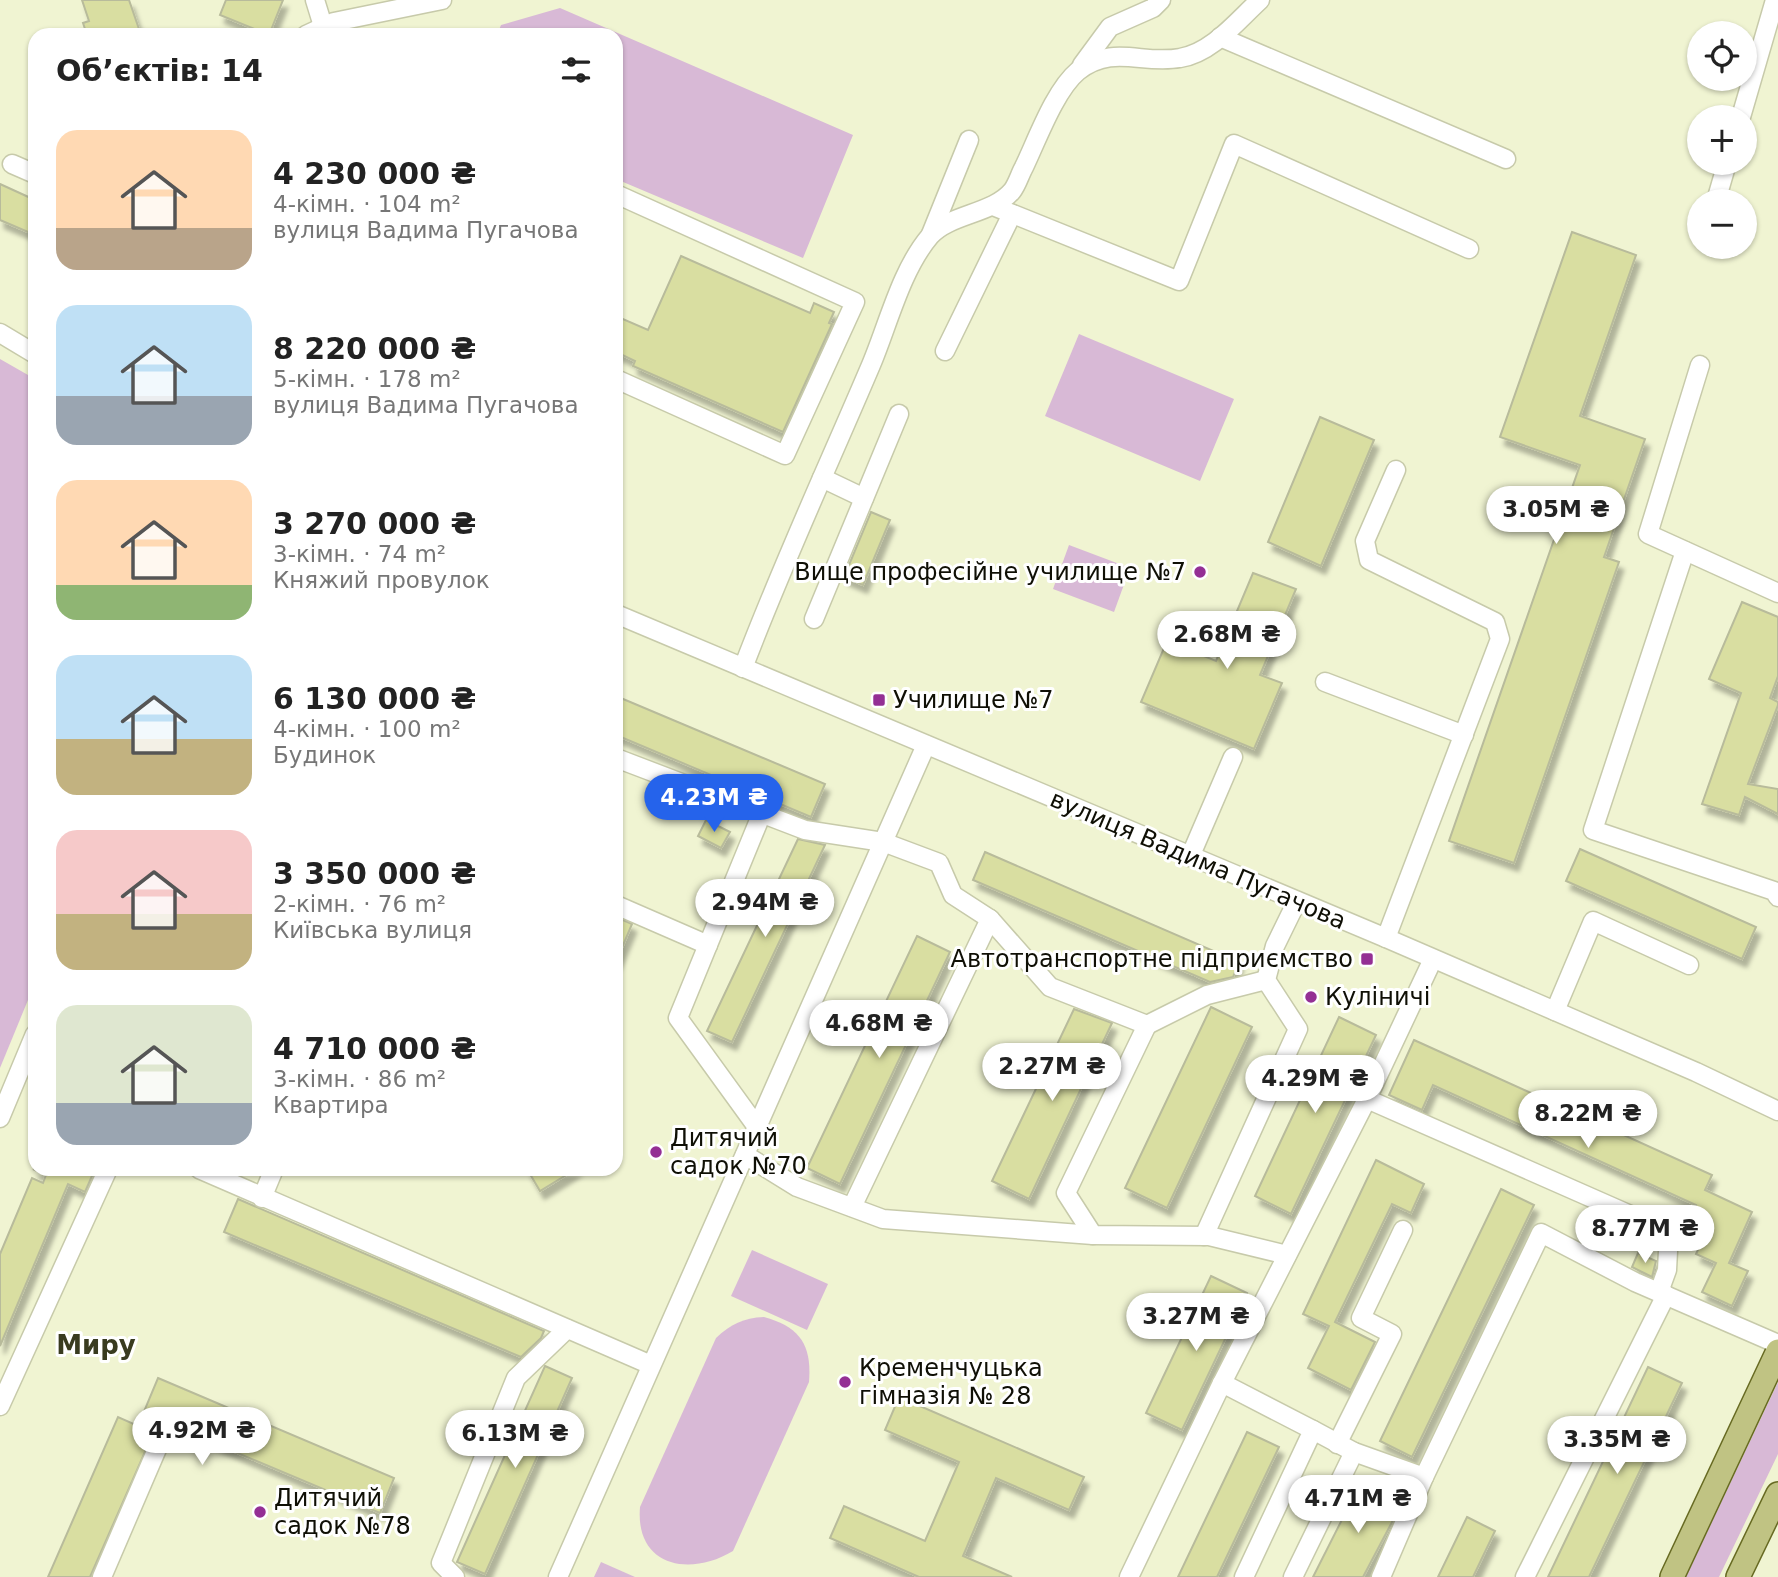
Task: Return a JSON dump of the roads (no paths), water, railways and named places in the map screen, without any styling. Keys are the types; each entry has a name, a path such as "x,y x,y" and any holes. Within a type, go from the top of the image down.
{"main road":[{"path":"1672,1577 1778,1351"},
{"path":"1738,1577 1778,1494"}],"street":[{"path":"315,0 323,26"},
{"path":"319,28 334,22 442,0"},
{"path":"931,234 968,214 993,206 1013,191 1052,106 1110,27 1153,8 1161,0"},
{"path":"1075,74 1095,60 1116,56 1180,58 1202,51 1260,0"},
{"path":"1744,105 1775,0"},
{"path":"1220,37 1506,159"},
{"path":"743,668 912,262 931,234 969,140"},
{"path":"993,206 1179,281 1234,144 1469,249"},
{"path":"12,164 28,171"},
{"path":"623,197 855,302 785,455 623,382"},
{"path":"945,351 1012,214"},
{"path":"0,333 28,350"},
{"path":"1700,365 1648,534 1778,593"},
{"path":"814,619 898,414"},
{"path":"1386,938 1500,639 1495,622 1369,560 1365,541 1396,470"},
{"path":"822,478 864,498"},
{"path":"1685,551 1593,830 1777,889"},
{"name":"вулиця Вадима Пугачова","path":"623,617 1386,938 1696,1072 1778,1111"},
{"path":"1325,682 1464,735"},
{"path":"558,1577 926,745"},
{"path":"1190,857 1233,757"},
{"path":"623,761 805,830 883,842 939,863 953,895 990,919 1050,987 1147,1026"},
{"path":"757,1127 678,1018 762,813"},
{"path":"1204,1236 1298,1029 1266,980 1275,946 1297,901"},
{"path":"623,908 708,946"},
{"path":"852,1207 990,919"},
{"path":"1555,1011 1593,921 1689,965"},
{"path":"1129,1577 1222,1383 1367,1099 1433,959"},
{"path":"1093,1235 1066,1193 1147,1026 1207,995 1266,980"},
{"path":"0,1118 28,1051"},
{"path":"1367,1099 1669,1232 1667,1270 1662,1294 1525,1577"},
{"path":"745,1155 797,1187 883,1219 1093,1235 1204,1236 1287,1255"},
{"path":"0,1406 105,1176"},
{"path":"214,1176 651,1365"},
{"path":"262,1198 271,1176"},
{"path":"1337,1444 1392,1334 1360,1318 1403,1230"},
{"path":"1381,1577 1424,1477 1541,1233 1662,1294 1778,1344"},
{"path":"455,1577 441,1563 516,1378 567,1329"},
{"path":"1222,1383 1354,1452 1424,1477"},
{"path":"1244,1577 1313,1430"},
{"path":"102,1577 157,1449"},
{"path":"1293,1577 1354,1452"}],"place":[{"name":"Вище професійне училище №7","path":"1200,572"},
{"name":"Училище №7","path":"879,700"},
{"name":"Автотранспортне підприємство","path":"1367,959"},
{"name":"Куліничі","path":"1311,997"},
{"name":"Дитячий садок №70","path":"656,1152"},
{"name":"Кременчуцька гімназія № 28","path":"845,1382"},
{"name":"Дитячий садок №78","path":"260,1512"}],"district":[{"name":"Миру","path":"96,1345"}]}
